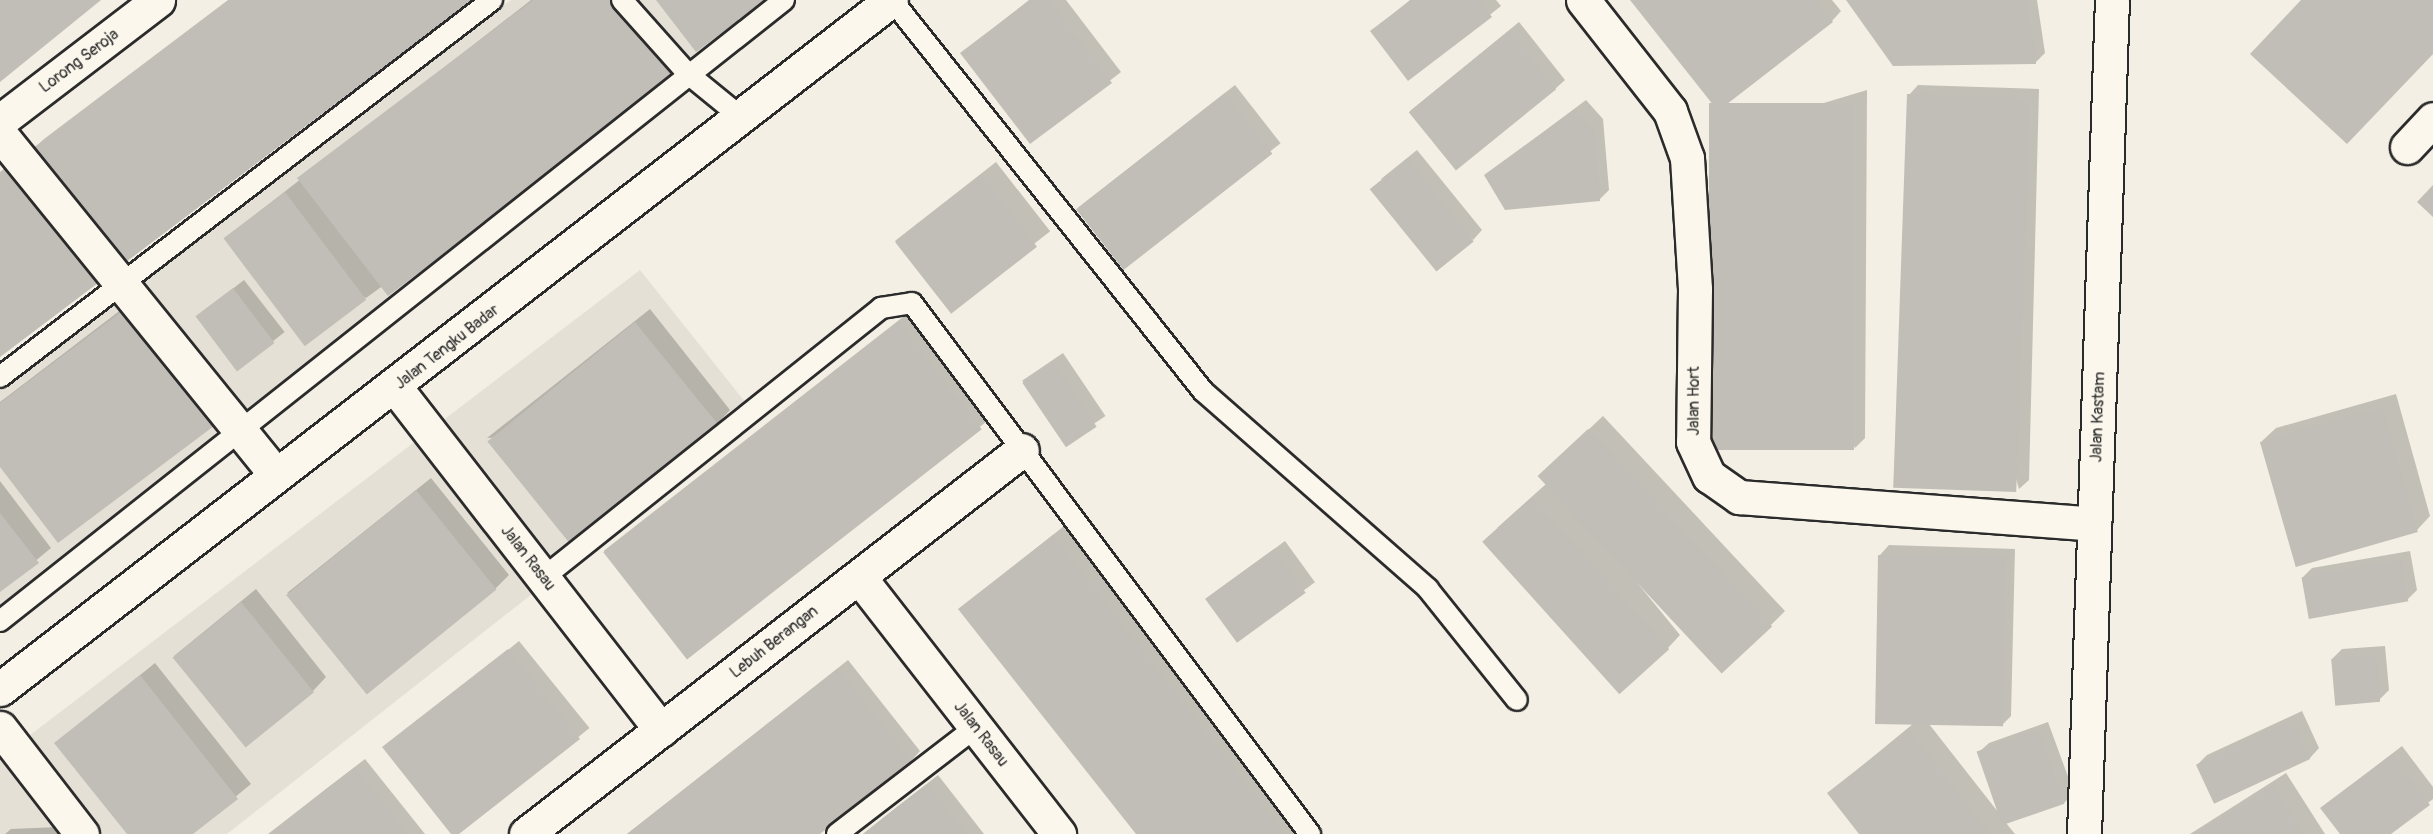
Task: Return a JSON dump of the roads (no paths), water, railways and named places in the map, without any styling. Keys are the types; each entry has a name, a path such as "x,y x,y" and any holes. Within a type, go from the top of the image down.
{"street":[{"name":"Lorong Seroja","path":"0,121 158,0"},
{"name":"Jalan Tengku Badar","path":"0,689 275,474 395,387 892,0"},
{"name":"Jalan Hort","path":"1582,0 1670,111 1687,158 1695,289 1693,442 1709,476 1739,497 2094,524"},
{"name":"Jalan Kastam","path":"2084,834 2112,0"},
{"path":"2407,147 2433,119"},
{"path":"0,134 275,474"},
{"name":"Jalan Rasau","path":"395,387 661,730"},
{"name":"Lebuh Berangan","path":"526,834 1022,450"},
{"name":"Jalan Rasau","path":"859,577 1059,834"},
{"path":"0,729 82,834"}],"lane":[{"path":"0,377 492,0"},
{"path":"622,0 687,73 741,117"},
{"path":"0,621 687,73 784,0"},
{"path":"892,0 1203,391 1428,589 1517,700"},
{"path":"543,578 881,308 912,303 1310,834"},
{"path":"837,834 976,727"}]}
